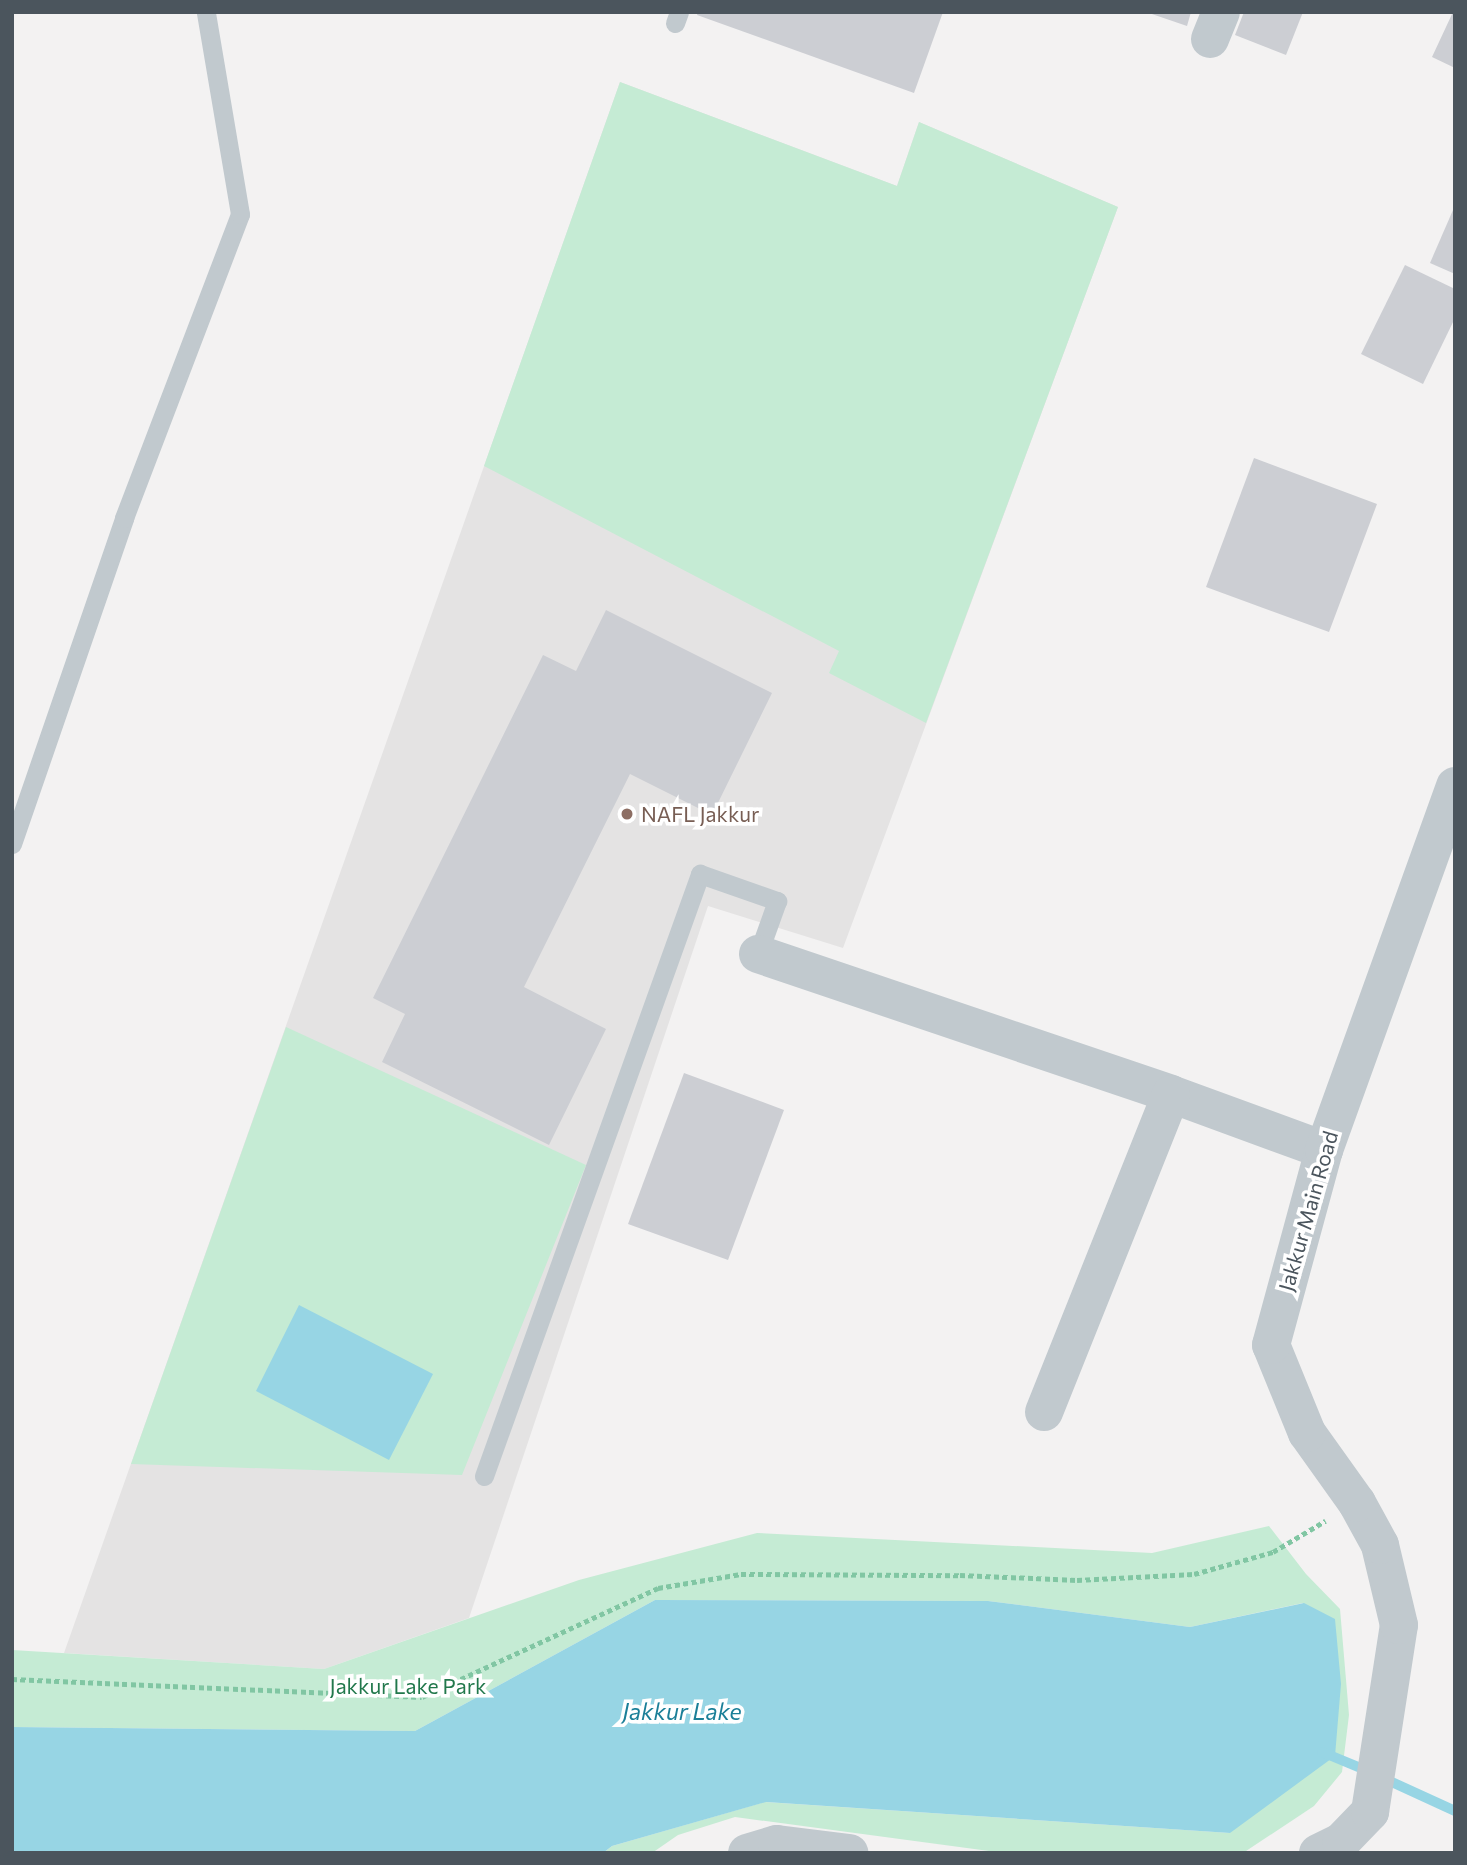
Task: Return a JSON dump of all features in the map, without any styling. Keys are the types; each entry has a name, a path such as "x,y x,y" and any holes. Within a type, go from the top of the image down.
{"street":[{"name":"Jakkur Main Road","path":"1318,1853 1341,1842 1370,1812 1399,1625 1380,1545 1357,1503 1307,1433 1271,1345 1324,1150 1455,786"},
{"path":"758,954 1171,1094 1324,1150"},
{"path":"1044,1412 1171,1094"},
{"path":"747,1853 777,1844 849,1853"}],"lane":[{"path":"12,844 124,518 240,214 206,12"},
{"path":"484,1476 701,874 777,901 758,954"}],"path":[{"path":"12,1679 422,1697 658,1588 741,1574 1077,1580 1195,1574 1273,1552 1357,1503"}],"shaded area":[{"name":"NAFL Jakkur","path":"620,82 897,186 919,122 1118,207 843,948 708,906 469,1618 324,1669 64,1653"}],"green space":[{"path":"620,82 897,186 919,122 1118,207 926,723 829,673 839,651 484,466"},
{"path":"286,1027 586,1165 462,1475 131,1464"},
{"name":"Jakkur Lake Park","path":"1269,1526 1306,1574 1340,1609 1349,1715 1342,1772 1314,1806 1243,1853 1004,1853 735,1817 678,1835 652,1853 603,1853 612,1846 765,1802 1230,1833 1303,1603 1190,1627 988,1601 655,1600 415,1731 12,1727 12,1650 324,1669 579,1580 757,1533 1152,1553"}],"water":[{"path":"299,1305 433,1374 389,1460 256,1391"},
{"name":"Jakkur Lake","path":"655,1600 988,1601 1190,1627 1304,1603 1335,1619 1341,1684 1335,1756 1230,1833 766,1802 612,1846 603,1853 12,1853 12,1727 415,1731"}],"building":[{"path":"698,12 943,12 914,93 697,15"},
{"path":"1146,12 1191,12 1187,26"},
{"path":"1244,12 1303,12 1286,55 1235,35"},
{"path":"1455,12 1455,68 1432,57"},
{"path":"1453,210 1455,211 1455,274 1430,263"},
{"path":"1405,265 1455,289 1455,318 1423,384 1361,354"},
{"path":"1254,458 1377,504 1329,632 1206,587"},
{"path":"606,610 772,693 712,815 630,774 524,987 606,1029 549,1145 382,1062 405,1014 373,998 543,655 576,671"},
{"path":"684,1073 784,1110 728,1260 628,1224"}],"waterway":[{"path":"1322,1752 1368,1771"},
{"path":"1383,1778 1455,1811"}],"place":[{"name":"NAFL Jakkur","path":"627,814"}]}
